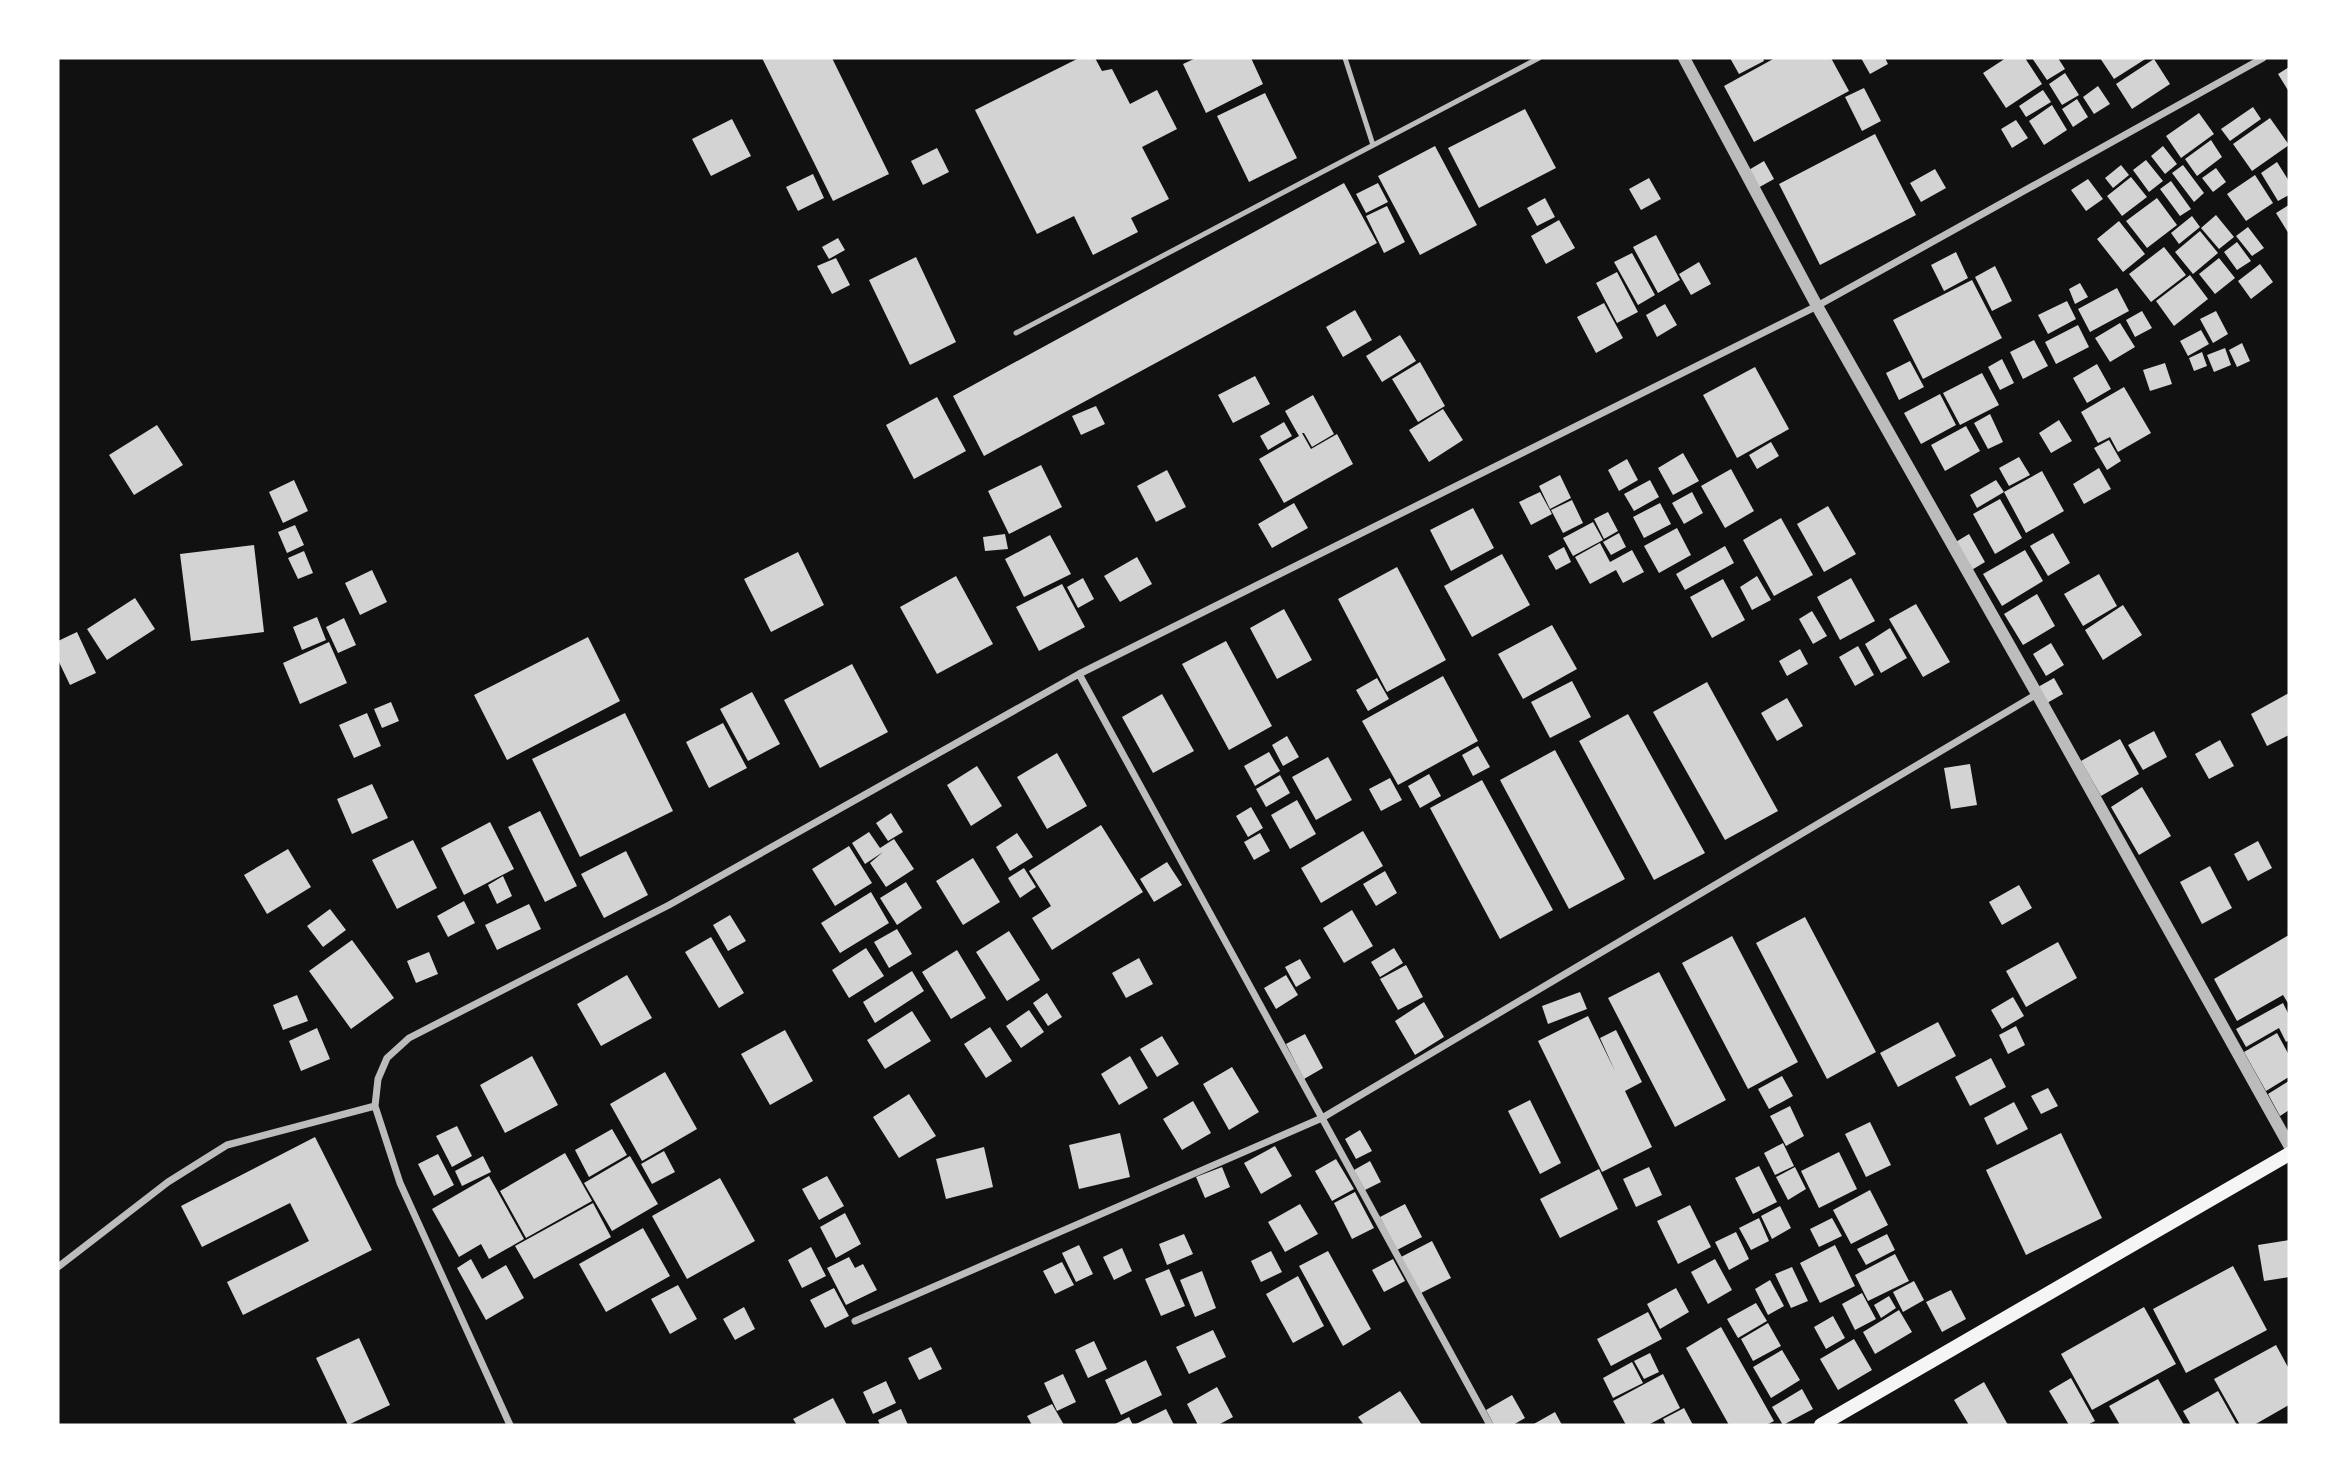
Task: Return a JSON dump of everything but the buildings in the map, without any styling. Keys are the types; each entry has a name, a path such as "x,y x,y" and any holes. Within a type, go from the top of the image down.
{"main road":[{"path":"1821,1425 2289,1154"}],"street":[{"path":"1684,58 1817,306 2038,694 2289,1145"},
{"path":"510,1425 400,1183 375,1106 378,1079 387,1058 409,1038 670,905 1079,674 1817,306 2263,58"},
{"path":"1079,674 1490,1425"},
{"path":"855,1321 1321,1118 2038,694"},
{"path":"58,1267 167,1182 227,1145 375,1106"}],"lane":[{"path":"1346,58 1373,145"},
{"path":"1016,333 1539,58"}]}
